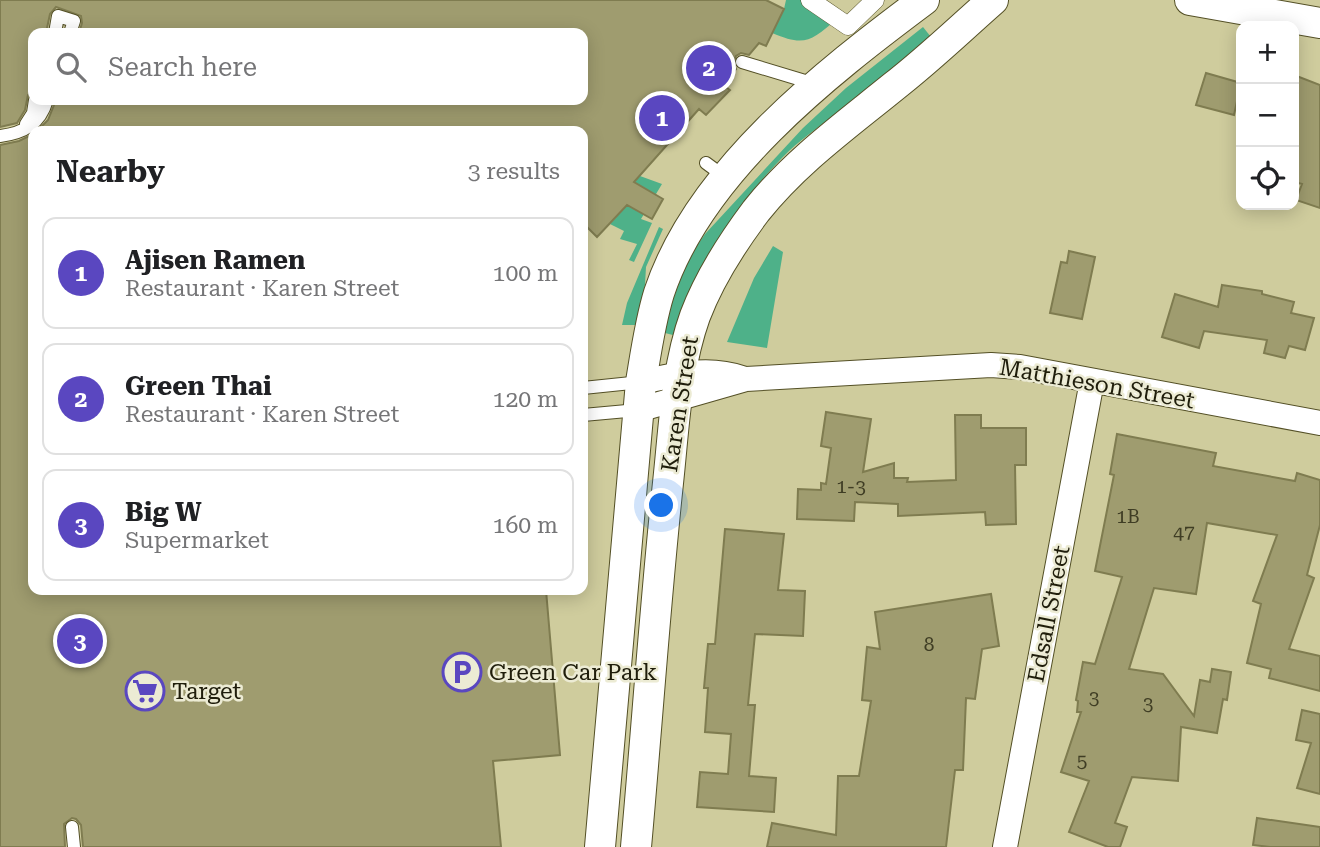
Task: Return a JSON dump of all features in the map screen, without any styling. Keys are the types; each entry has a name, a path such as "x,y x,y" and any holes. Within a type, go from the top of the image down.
{"street":[{"path":"810,0 848,26 875,0"},
{"name":"Karen Street","path":"600,847 639,396 652,319 668,269 716,171 901,9 923,0"},
{"name":"Karen Street","path":"636,847 660,558 679,386 686,346 707,289 738,237 791,172 838,130 896,86 993,0"},
{"path":"1190,0 1320,23"},
{"name":"Matthieson Street","path":"639,396 679,386 706,371 727,372 746,379 991,365 1020,367 1320,423"},
{"name":"Edsall Street","path":"1005,847 1092,381"}],"lane":[{"path":"56,28 58,16 72,27"},
{"path":"742,62 816,85"},
{"path":"16,134 29,120 34,105"},
{"path":"31,126 36,123 45,105"},
{"path":"0,136 16,134 28,127"},
{"path":"588,389 639,396"},
{"path":"588,413 639,396"},
{"path":"72,827 74,847"}],"green space":[{"path":"786,0 810,0 837,19 807,40 792,40 772,33"},
{"path":"923,27 931,37 801,140 770,171 735,214 706,260 673,335 661,332 688,259 705,234 803,128 846,88"},
{"path":"640,176 662,184 641,219 652,223 634,262 629,260 637,244 620,239 624,231 610,224 620,213 612,206"},
{"path":"659,227 663,229 646,267 636,325 622,325 627,303"},
{"path":"773,246 783,252 767,348 727,342 754,278"}],"building":[{"path":"0,0 766,0 784,9 766,46 759,43 749,55 741,53 736,56 733,63 736,69 722,84 730,90 706,115 699,109 634,182 663,199 652,219 627,205 597,237 588,228 588,126 42,126 48,120 54,105 588,105 588,28 80,28 81,16 56,7 50,14 47,28 28,28 28,95 25,110 17,123 0,127"},
{"path":"1206,73 1236,82 1234,115 1196,105"},
{"path":"1299,77 1320,85 1320,208 1299,201 1302,184 1299,183"},
{"path":"28,136 28,595 546,595 560,755 493,761 501,847 83,847 81,825 72,818 64,824 65,847 0,847 0,145"},
{"path":"1069,251 1095,257 1082,319 1050,313 1061,262 1067,263"},
{"path":"1222,285 1262,291 1262,294 1294,302 1291,313 1314,318 1305,350 1289,346 1285,358 1264,353 1267,340 1204,331 1199,348 1162,337 1175,294 1218,307"},
{"path":"826,412 871,419 863,472 894,463 894,478 908,478 907,482 956,480 955,415 981,415 981,428 1026,428 1026,465 1015,465 1016,524 986,525 985,512 898,516 898,504 855,502 854,521 797,519 798,489 821,490 821,483 826,484 831,448 821,446"},
{"path":"1117,434 1216,453 1213,466 1295,481 1297,473 1320,480 1320,525 1307,575 1314,578 1289,649 1320,656 1320,691 1269,678 1271,669 1247,663 1261,604 1253,601 1277,535 1207,523 1196,594 1154,588 1129,669 1163,674 1194,716 1200,680 1210,682 1212,669 1231,672 1227,700 1223,699 1217,733 1181,727 1178,781 1132,777 1115,823 1127,827 1120,847 1108,847 1069,832 1089,781 1061,772 1081,712 1077,712 1076,700 1083,662 1095,664 1122,577 1095,571 1114,475 1110,474"},
{"path":"725,529 784,534 778,590 805,591 803,636 755,634 748,705 755,705 749,776 776,778 774,812 697,807 700,772 728,774 731,734 705,732 708,688 704,688 708,644 715,644"},
{"path":"991,594 999,646 982,649 975,699 966,698 963,770 955,770 946,847 767,847 772,823 836,835 838,776 859,776 871,701 862,700 867,647 880,649 875,612"},
{"path":"1302,710 1320,714 1320,794 1297,788 1311,743 1296,740"},
{"path":"1257,818 1320,827 1320,847 1253,845"}],"place":[{"name":"Green Thai","path":"709,68"},
{"name":"Ajisen Ramen","path":"662,118"},
{"name":"Big W","path":"80,641"},
{"name":"Green Car Park","path":"462,672"},
{"name":"Target","path":"145,691"}]}
